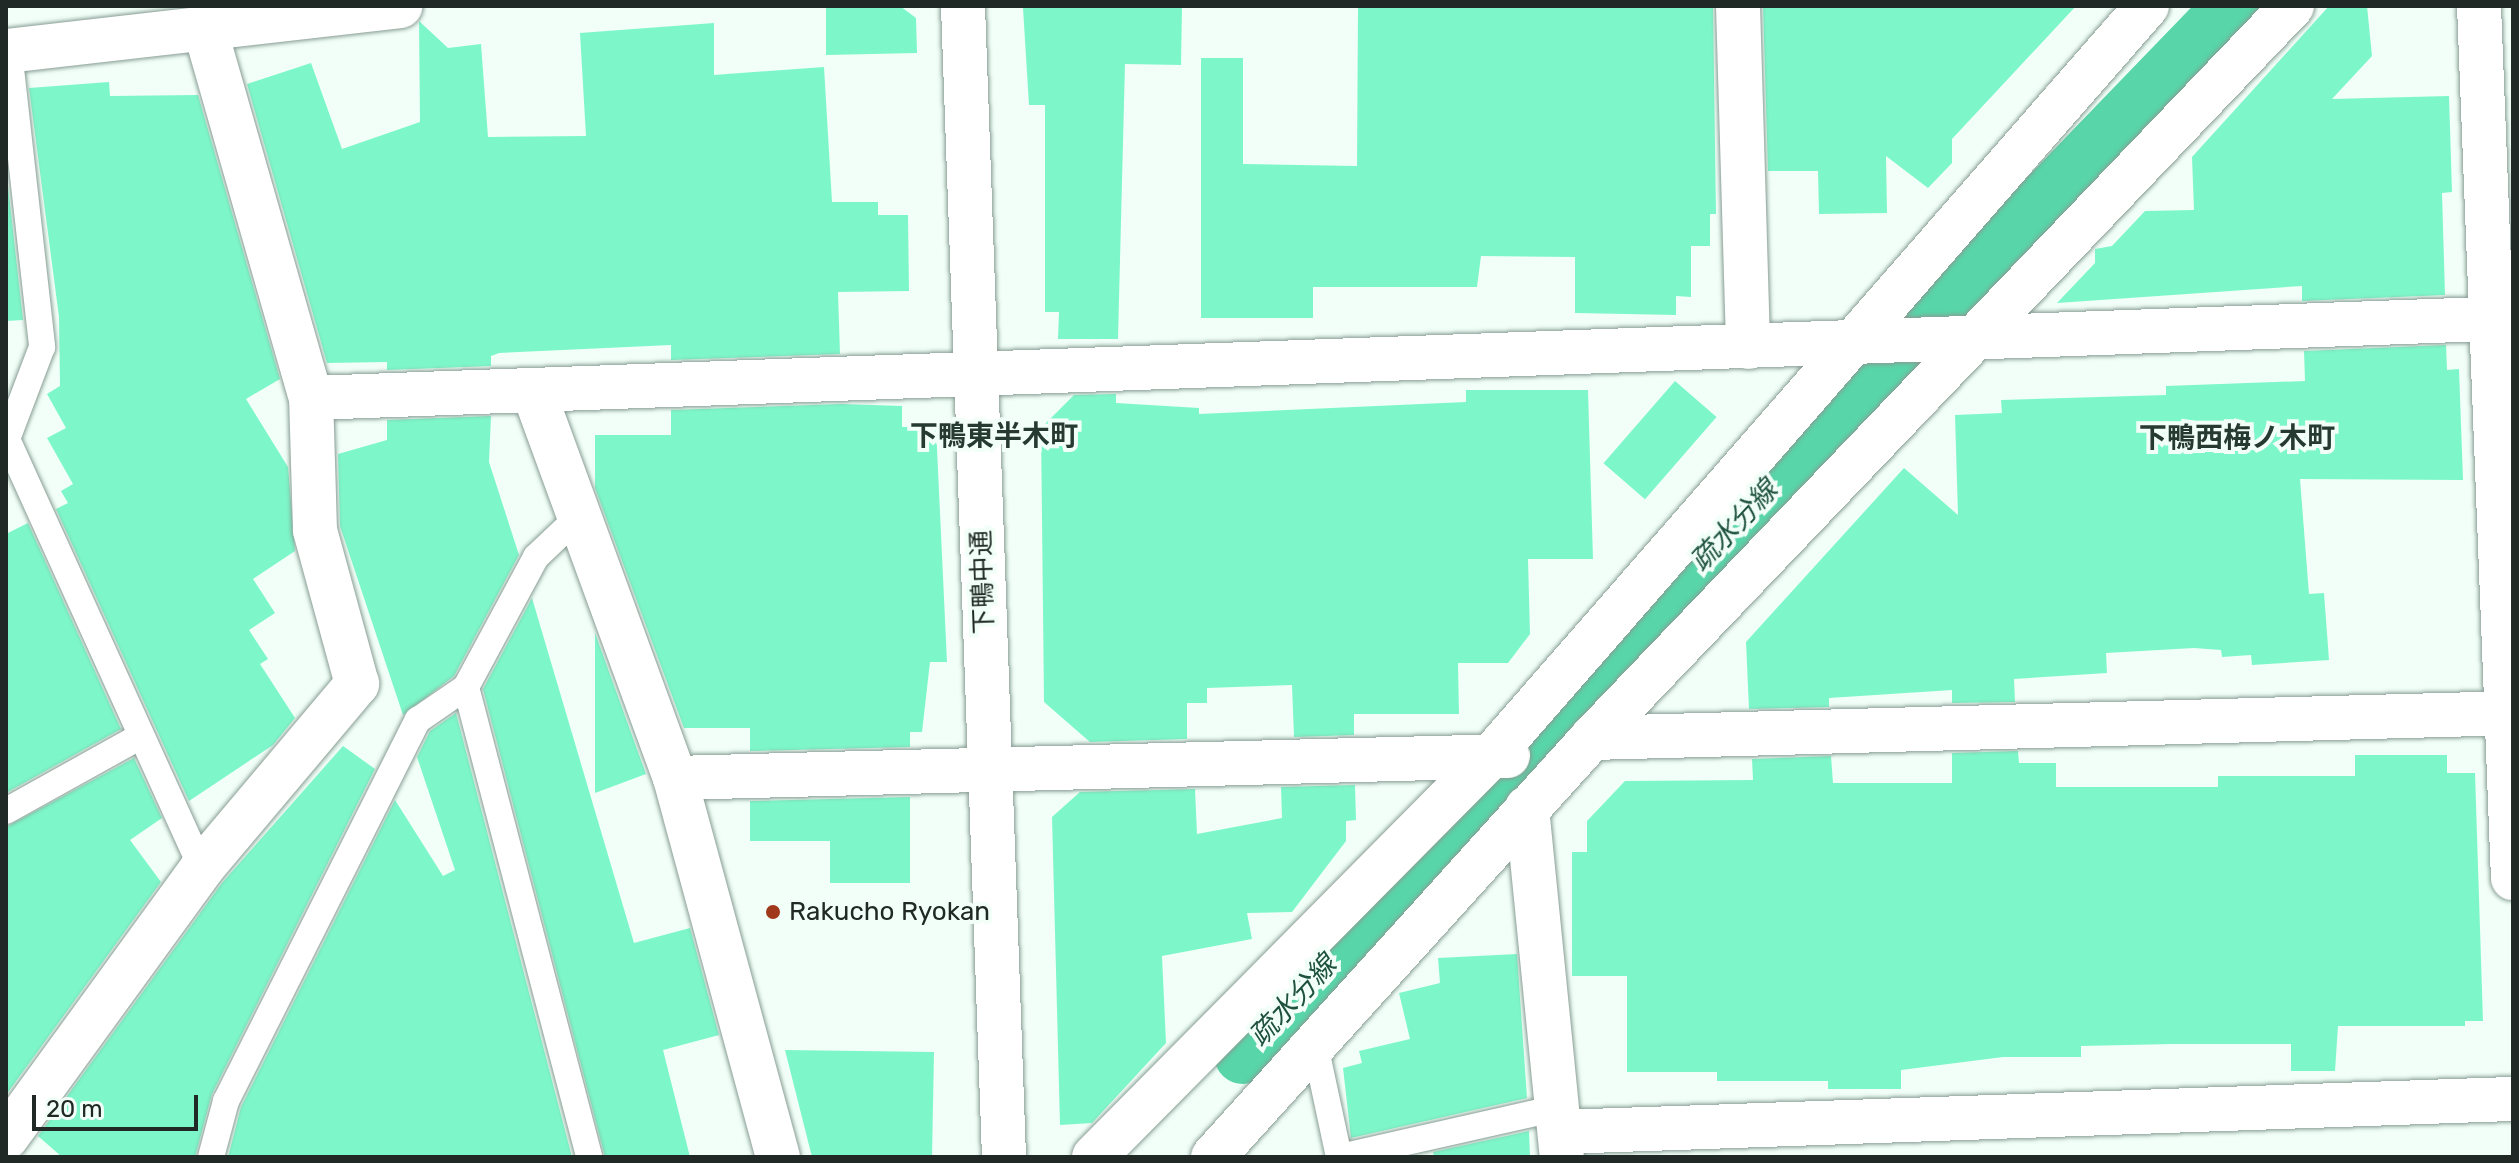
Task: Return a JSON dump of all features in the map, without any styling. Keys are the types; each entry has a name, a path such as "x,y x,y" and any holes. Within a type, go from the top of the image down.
{"street":[{"path":"7,51 400,6"},
{"name":"下鴨中通","path":"963,6 1004,1157"},
{"path":"1738,6 1748,347"},
{"path":"1094,1157 1495,752 1848,343 2147,6"},
{"path":"1213,1157 1560,772 2292,6"},
{"path":"2479,6 2502,318 2513,878"},
{"path":"6,1138 202,868 357,684 315,530 311,398 205,29"},
{"path":"311,398 2502,318"},
{"path":"533,390 675,778 778,1157"},
{"path":"1592,738 2510,713"},
{"path":"675,778 1495,752 1560,772"},
{"path":"1527,808 1561,1132 2513,1099"}],"lane":[{"path":"7,51 42,347 7,439 18,492 202,868"},
{"path":"211,1157 226,1101 418,720 466,687 536,557 579,516"},
{"path":"466,687 589,1157"},
{"path":"6,811 139,737"},
{"path":"1315,1045 1340,1157 1561,1132"}],"building":[{"path":"826,6 900,6 916,18 917,53 826,55"},
{"path":"1182,6 1181,65 1125,64 1118,339 1058,339 1059,312 1045,312 1045,105 1029,105 1023,8"},
{"path":"1358,6 1713,6 1716,214 1710,214 1710,246 1691,246 1691,297 1676,296 1676,315 1575,313 1575,257 1481,256 1477,287 1313,287 1313,318 1201,318 1201,58 1243,58 1243,164 1357,166"},
{"path":"1763,6 2076,6 1952,139 1952,163 1928,188 1886,156 1887,213 1819,214 1818,171 1768,171"},
{"path":"2329,6 2367,6 2372,56 2332,99 2449,96 2452,192 2442,193 2445,295 2302,301 2302,286 2057,303 2095,263 2095,249 2112,246 2145,211 2194,210 2192,157"},
{"path":"419,21 448,48 481,44 488,137 586,136 580,33 714,23 714,75 824,67 832,202 878,202 878,215 908,215 909,291 838,292 840,354 671,360 671,345 499,353 491,356 491,366 387,370 387,362 327,363 247,84 311,63 342,149 420,122"},
{"path":"109,82 110,96 198,95 280,379 246,399 288,467 295,551 253,579 275,613 249,630 268,659 260,664 295,718 273,745 189,801 56,509 68,503 61,491 73,484 47,438 66,428 47,394 60,386 59,317 29,88"},
{"path":"6,168 23,320 6,321"},
{"path":"2446,345 2447,370 2459,369 2463,480 2300,479 2309,594 2324,593 2329,660 2252,665 2251,655 2222,657 2221,650 2194,648 2106,653 2107,673 2014,679 2015,702 1952,703 1952,690 1829,698 1829,707 1749,709 1746,642 1904,468 1958,515 1955,415 2002,413 2001,400 2166,395 2166,386 2305,381 2304,351"},
{"path":"1675,381 1717,417 1645,499 1603,463"},
{"path":"1466,390 1588,390 1593,559 1528,559 1530,634 1508,663 1458,663 1459,714 1354,714 1354,735 1294,737 1292,685 1207,688 1207,703 1187,703 1187,739 1090,742 1044,702 1041,428 1074,395 1116,394 1116,403 1199,408 1199,414 1466,402"},
{"path":"841,404 902,406 902,427 936,427 947,662 930,662 922,732 910,732 910,747 750,751 750,728 684,728 595,488 595,435 671,435 671,410"},
{"path":"491,416 489,462 519,555 454,676 403,715 340,526 338,454 387,440 387,420"},
{"path":"28,523 121,729 6,793 6,534"},
{"path":"532,598 634,943 690,928 719,1035 663,1050 690,1157 605,1157 483,689"},
{"path":"595,633 646,774 595,793"},
{"path":"456,713 572,1157 228,1157 241,1107 395,800 443,876 455,870 417,757 430,731"},
{"path":"343,746 375,769 212,1094 195,1157 62,1157 38,1136 222,883"},
{"path":"2018,751 2019,763 2056,763 2056,787 2218,787 2218,776 2355,776 2355,755 2447,755 2447,773 2475,773 2483,1021 2465,1021 2465,1026 2338,1026 2335,1071 2291,1071 2291,1044 2173,1044 2081,1046 2081,1057 2003,1057 1901,1070 1901,1089 1828,1089 1828,1081 1717,1081 1717,1072 1627,1072 1627,976 1572,976 1572,852 1587,852 1587,821 1625,781 1753,780 1752,759 1831,756 1833,783 1952,783 1952,753"},
{"path":"134,758 162,818 130,840 161,882 6,1095 6,827"},
{"path":"1355,785 1356,820 1346,821 1346,841 1292,912 1247,913 1252,939 1162,956 1166,1043 1092,1123 1060,1125 1052,817 1080,792 1195,789 1197,834 1282,818 1281,787"},
{"path":"910,797 910,883 830,883 830,841 750,841 750,801"},
{"path":"1517,954 1527,1098 1351,1138 1343,1068 1362,1063 1359,1051 1410,1039 1399,993 1440,983 1438,958"},
{"path":"785,1050 934,1052 932,1157 812,1157"},
{"path":"1529,1131 1530,1157 1434,1157 1433,1152"}],"waterway":[{"name":"疏水分線","path":"1243,1055 1825,428 2233,6"}],"place":[{"name":"Rakucho Ryokan","path":"773,912"}],"district":[{"name":"下鴨東半木町","path":"994,436"},
{"name":"下鴨西梅ノ木町","path":"2237,438"}]}
